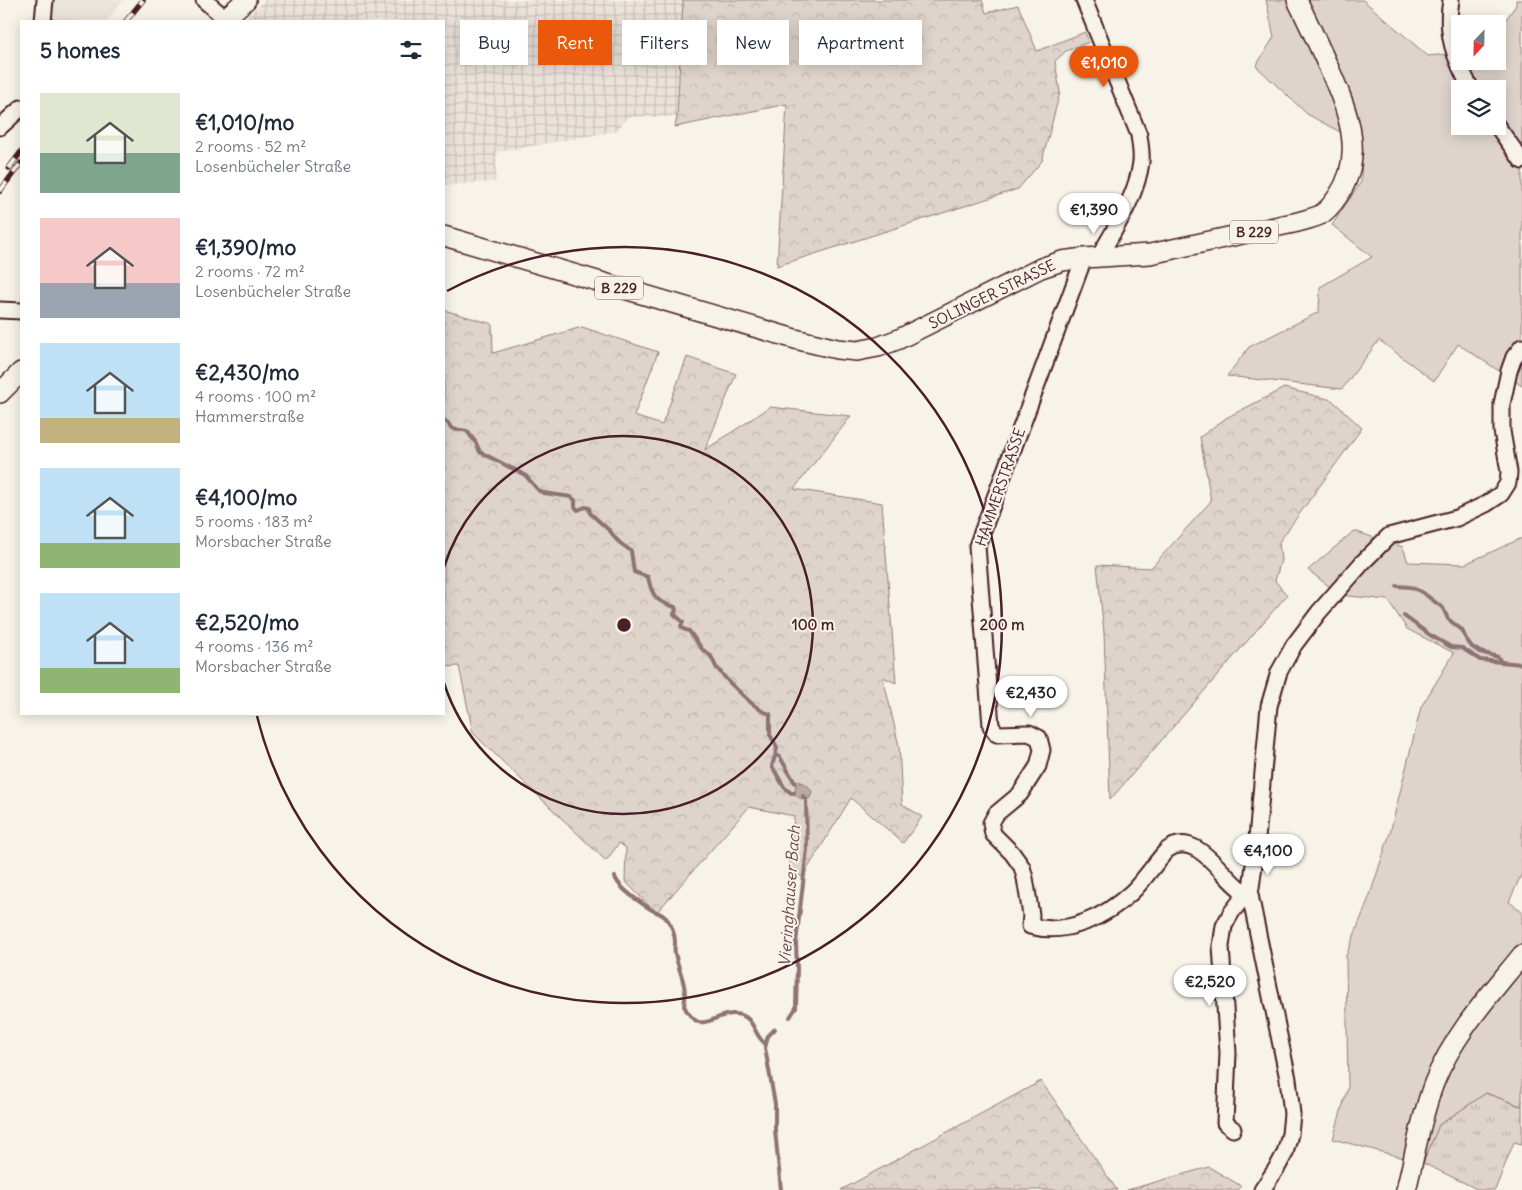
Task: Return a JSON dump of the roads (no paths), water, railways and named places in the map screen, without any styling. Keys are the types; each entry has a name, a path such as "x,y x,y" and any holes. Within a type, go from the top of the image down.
{"main road":[{"path":"223,20 246,0"},
{"name":"SOLINGER STRASSE","path":"445,236 794,339 836,349 857,351 878,347 899,339 1041,268 1062,261 1092,257 1150,254 1279,226 1320,215 1334,202 1345,186 1350,173 1352,150 1350,127 1340,93 1297,0"},
{"path":"0,393 20,373"},
{"path":"1406,1190 1428,1101 1442,1066 1454,1043 1472,1017 1522,955"}],"street":[{"path":"43,20 45,0"},
{"path":"204,0 223,20"},
{"path":"1084,0 1139,135 1141,149 1139,175 1134,188 1092,257"},
{"path":"1451,0 1449,13 1450,38 1460,68 1466,80"},
{"path":"0,127 20,109"},
{"path":"1503,135 1522,162"},
{"name":"HAMMERSTRASSE","path":"1092,257 977,546 991,726 997,734 1030,733 1039,738 1042,750 1038,766 1020,794 996,814 991,823 998,840 1012,853 1022,867 1029,906 1030,926 1043,929 1060,929 1097,917 1133,891 1173,845 1191,846 1209,859 1240,890 1250,895"},
{"path":"0,310 20,311"},
{"path":"1262,1190 1285,1154 1292,1114 1288,1079 1250,895 1269,706 1279,672 1294,645 1319,612 1389,536 1457,518 1486,504 1501,494 1508,482 1509,472 1502,431 1502,404 1514,356 1522,347"},
{"path":"1233,1129 1225,1123 1228,1053 1221,946 1224,926 1242,899 1250,895"}],"water":[{"path":"794,779 809,787 812,792 810,798 797,797 794,793 796,786 793,781"}],"waterway":[{"name":"Vieringhauser Bach","path":"445,421 453,429 467,431 480,452 525,475 539,491 571,497 575,500 575,507 578,510 585,507 589,508 590,513 620,543 631,551 634,572 648,577 653,594 663,603 675,607 674,614 683,622 681,626 683,629 689,631 702,649 711,656 716,667 728,681 750,702 762,711 770,714 770,735 777,749 772,766 784,787 791,793 794,793"},
{"path":"1397,586 1410,587 1422,592 1443,608 1448,619 1462,630 1472,647 1480,652 1498,657 1501,662"},
{"path":"1404,616 1430,635 1451,647 1462,648 1480,660 1522,664"},
{"name":"Vieringhauser Bach","path":"776,755 780,757 795,783"},
{"name":"Vieringhauser Bach","path":"790,1017 796,1008 796,943 807,849 806,799 803,796"},
{"path":"615,877 617,882 626,891 647,907 664,916 671,925 675,939 675,952 684,985 684,1006 691,1016 697,1021 703,1022 732,1014 741,1015 749,1020 759,1037 766,1044"},
{"name":"Vieringhauser Bach","path":"775,1029 768,1036 765,1048 775,1104 775,1130 781,1190"}],"railway":[{"path":"127,20 143,0"},
{"path":"9,168 20,153"},
{"path":"0,191 20,164"}]}
